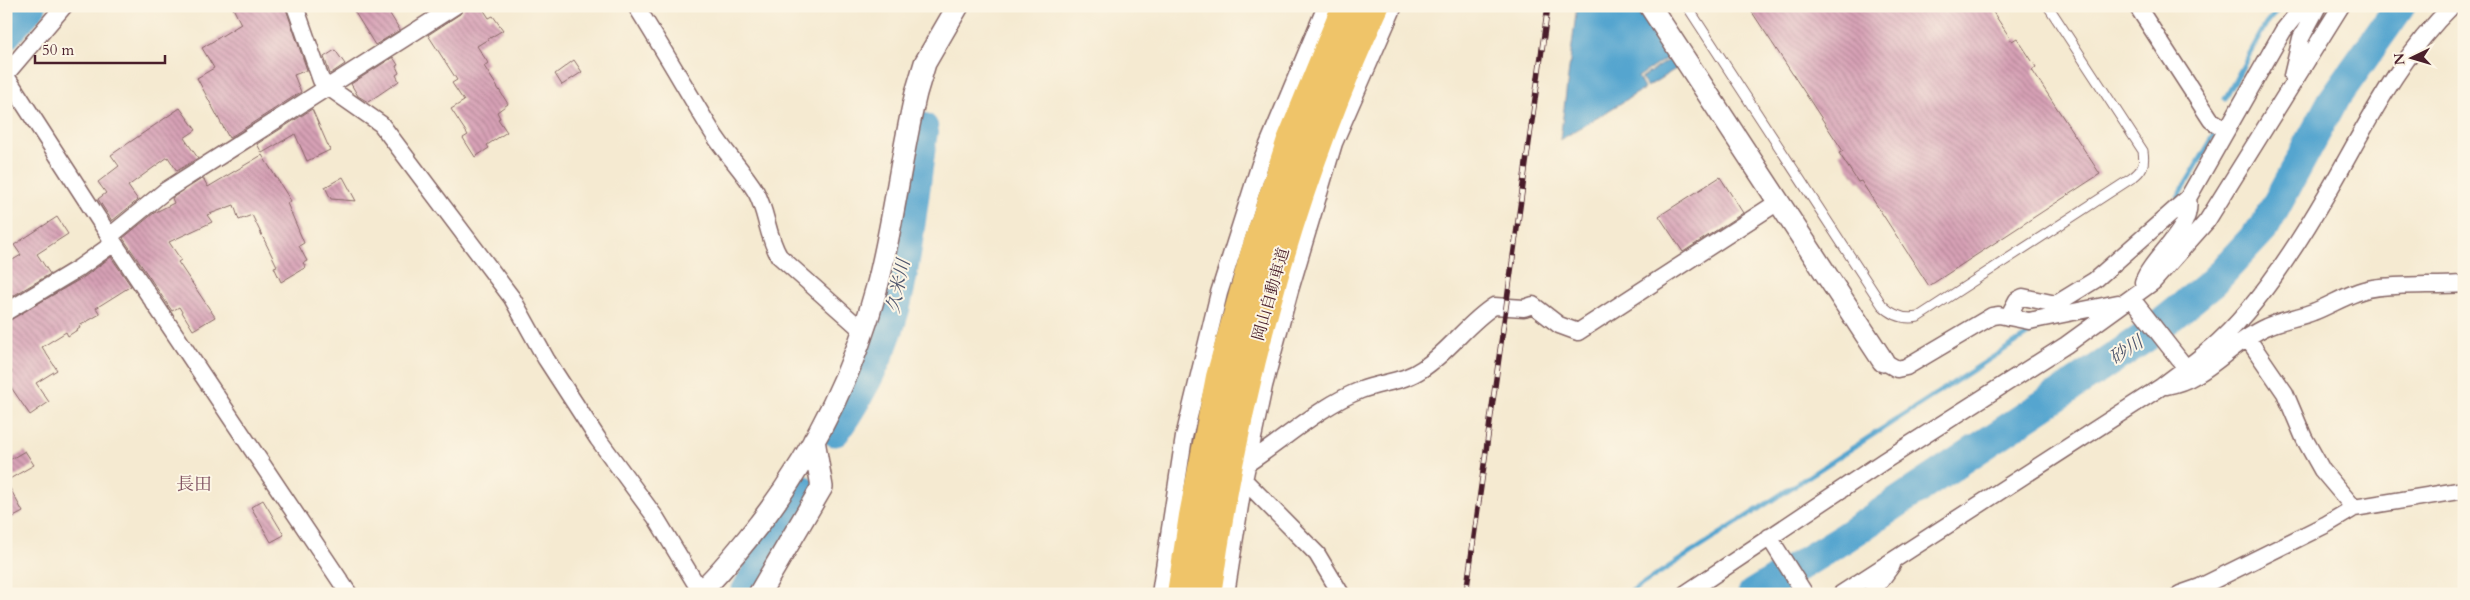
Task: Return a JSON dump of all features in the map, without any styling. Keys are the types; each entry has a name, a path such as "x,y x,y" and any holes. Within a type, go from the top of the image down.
{"highway":[{"name":"岡山自動車道","path":"1181,594 1193,516 1220,377 1254,255 1290,143 1346,6"},
{"name":"岡山自動車道","path":"1207,594 1218,518 1245,382 1278,262 1314,152 1375,6"}],"street":[{"path":"64,6 6,75 112,240 349,594"},
{"path":"296,6 321,80 328,88 382,124 512,298 583,415 656,518 700,593 752,533 780,497 814,440 846,377 878,282 916,93 925,63 958,6"},
{"path":"6,312 79,268 165,191 455,6"},
{"path":"636,6 712,131 755,190 761,202 772,245 779,256 863,331"},
{"path":"1160,594 1184,437 1219,293 1260,164 1326,6"},
{"path":"1226,594 1244,480 1264,386 1334,143 1394,6"},
{"path":"1650,6 1883,361 1897,369 1906,367 1920,361 1992,316 2008,317 2021,321 2048,318 2111,306 2137,297"},
{"path":"2137,6 2212,120 2222,128"},
{"path":"2008,317 2017,300 2023,296 2056,304 2095,280 2188,198 2222,128 2283,31 2303,6"},
{"path":"2290,86 2295,57 2301,38 2318,6"},
{"path":"1685,594 1771,540 2137,297 2181,253 2207,221 2341,6"},
{"path":"1841,594 2160,387 2184,365 2210,349 2234,326 2288,256 2327,194 2397,73 2433,24 2452,6"},
{"path":"2137,297 2143,281 2185,220 2190,208 2188,198"},
{"path":"1248,463 1327,408 1361,390 1410,377 1421,370 1441,356 1494,306 1524,308 1533,306 1559,325 1578,332 1587,328 1778,202"},
{"path":"2160,387 2183,383 2205,370 2228,351 2265,327 2313,312 2372,288 2464,284"},
{"path":"2137,297 2184,365"},
{"path":"2248,339 2285,393 2304,438 2322,470 2354,508"},
{"path":"759,594 822,486 814,440"},
{"path":"1244,480 1317,554 1341,594"},
{"path":"2180,594 2200,587 2354,508 2464,490"},
{"path":"1771,540 1805,594"},
{"path":"1871,594 1900,554"}],"lane":[{"path":"1687,6 1882,305 1893,314 1909,319 1918,317 2132,178 2140,171 2145,162 2142,151 2048,6"}],"water":[{"path":"1577,6 1637,6 1670,56 1638,77 1644,89 1560,140"},
{"path":"1671,58 1677,68 1647,87 1641,78"}],"building":[{"path":"232,6 285,6 307,70 294,75 301,92 229,138 197,78 214,68 202,48 241,24"},
{"path":"351,6 385,6 400,30 375,45"},
{"path":"465,6 481,6 489,18 493,16 503,30 477,46 488,63 484,66 508,104 497,112 500,118 498,119 507,132 487,145 489,148 475,157 463,138 468,135 451,109 464,101 452,83 457,80 428,35 460,14"},
{"path":"1748,6 1989,6 2012,41 2017,38 2036,67 2032,70 2100,174 1929,286 1861,181 1858,182 1839,153 1843,151"},
{"path":"335,50 345,64 330,74 324,57"},
{"path":"393,57 398,65 396,66 399,73 396,75 399,81 368,102 358,96 351,84"},
{"path":"574,60 582,72 562,85 555,74"},
{"path":"180,108 196,130 184,138 198,158 177,171 168,157 128,186 138,200 112,221 98,199 106,193 98,182 119,166 111,155"},
{"path":"312,109 330,150 307,161 295,134 262,153 257,144"},
{"path":"262,155 291,201 287,203 304,243 299,246 307,261 303,263 306,267 281,282 274,267 277,266 252,215 239,220 234,205 207,215 212,222 169,242 181,260 178,262 215,317 193,330 179,307 172,311 123,238 154,213 174,203 172,198 203,178 208,187"},
{"path":"343,177 356,201 331,199 325,187"},
{"path":"1720,177 1743,213 1683,252 1659,216"},
{"path":"57,217 68,234 37,254 50,274 6,300 6,264 21,255 14,245"},
{"path":"111,257 131,286 96,308 100,314 79,326 80,328 68,336 66,332 42,347 57,370 36,383 49,402 30,415 6,380 6,376 12,372 6,363 6,322 84,277"},
{"path":"25,451 34,465 6,481 6,462"},
{"path":"6,481 23,512 6,521"},
{"path":"263,500 284,535 271,542 251,507"}],"waterway":[{"path":"6,34 31,6"},
{"path":"2225,99 2266,24 2281,6"},
{"name":"砂川","path":"1753,594 1841,540 2147,336 2214,281 2265,226 2332,102 2400,6"},
{"path":"2178,197 2219,127"},
{"name":"久米川","path":"835,431 856,399 874,364 895,309 906,250 923,128"},
{"path":"1627,594 2041,326"},
{"name":"久米川","path":"745,594 802,490"}],"railway":[{"path":"1466,594 1548,6"}],"district":[{"name":"長田","path":"194,484"}]}
